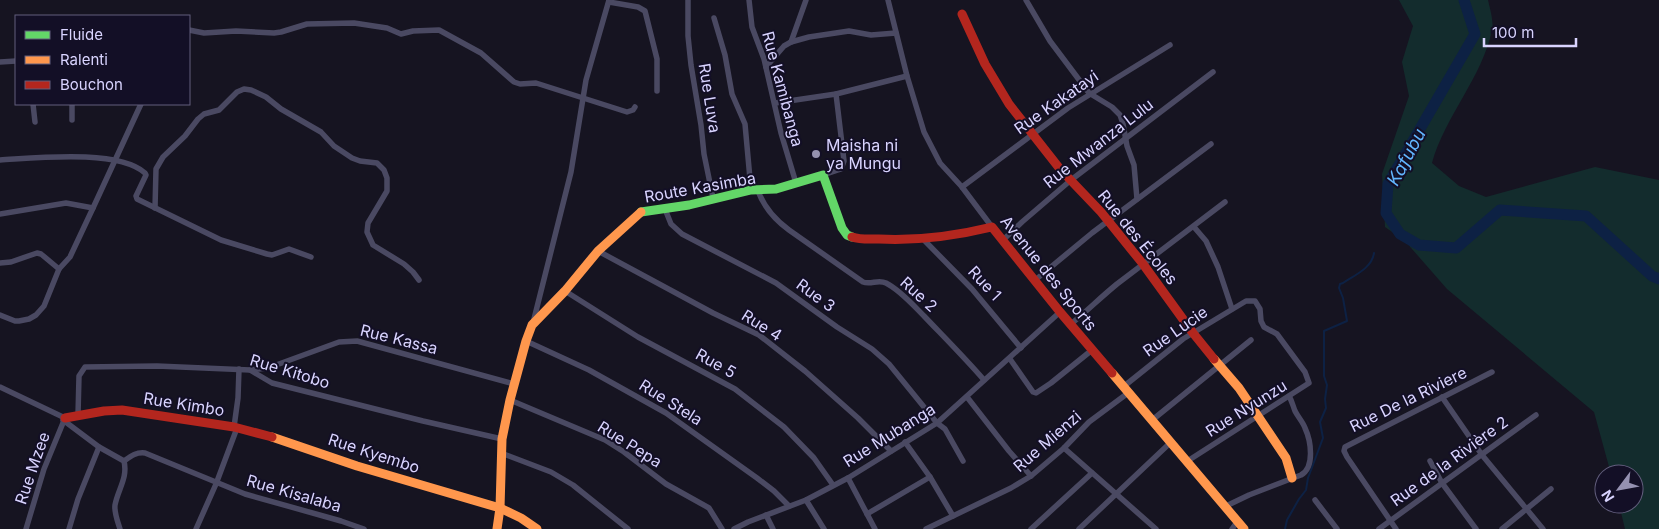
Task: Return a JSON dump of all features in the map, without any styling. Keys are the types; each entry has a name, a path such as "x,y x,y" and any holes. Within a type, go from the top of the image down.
{"street":[{"name":"Rue Luva","path":"688,0 688,36 691,66 704,154 713,198"},
{"name":"Rue Kamibanga","path":"750,0 752,27 766,67 781,133 796,183"},
{"path":"791,42 806,0"},
{"path":"1026,0 1050,41 1089,93 1116,110 1124,124 1125,140 1134,165 1137,199"},
{"name":"Route Kasimba","path":"497,529 500,508 502,438 510,400 532,326 572,169 582,97 609,1"},
{"path":"609,1 638,7 645,11 657,59 656,91"},
{"name":"Avenue des Sports","path":"888,2 924,132 940,163 962,187 1060,312 1224,507 1235,525 1244,529"},
{"name":"Rue des Écoles","path":"962,14 985,64 1009,104 1033,135 1143,264 1193,333 1220,364 1258,415 1286,458 1292,478"},
{"name":"Rue 2","path":"714,18 725,55 732,94 745,124 754,190 762,202 777,221 863,282 868,284 876,282 886,283 902,295 984,380"},
{"path":"190,30 204,33 236,31 274,33 307,24 354,23 387,28 402,34 412,31 439,30 481,53 514,82 520,84 536,83 627,112 636,107"},
{"path":"766,67 784,46 809,37 849,31 871,35 896,33"},
{"name":"Rue Kakatayi","path":"962,187 1089,93 1170,45"},
{"path":"0,62 15,61"},
{"name":"Rue Mwanza Lulu","path":"1003,240 1071,180 1214,72"},
{"path":"775,103 836,94 907,76"},
{"path":"154,208 156,169 163,158 204,114 219,110 237,92 244,89 252,90 321,132 334,146 352,158 377,163 384,170 387,178 386,192 368,223 367,232 373,245 404,264 414,272 419,280"},
{"name":"Route Kasimba","path":"532,326 565,291 598,251 640,212 689,205 754,190 776,189 838,170 843,166 836,94"},
{"path":"33,105 35,122"},
{"path":"72,105 72,120"},
{"path":"0,315 15,321 29,319 36,315 44,306 59,269 70,256 116,160 140,105"},
{"path":"1034,280 1210,144"},
{"path":"0,160 71,157 116,160 145,173 146,175 136,197 154,208 221,240 272,255 289,249 311,257"},
{"path":"823,175 842,228 848,235 856,238 898,241 924,240 966,234 992,227"},
{"path":"1071,324 1088,311 1101,296 1225,202"},
{"path":"0,214 66,203 93,208"},
{"name":"Rue 3","path":"664,208 671,224 682,234 776,282 837,327 872,349 889,364 937,423 945,428 963,461"},
{"path":"1194,227 1206,241 1232,308"},
{"name":"Rue 1","path":"924,240 972,289 1021,348"},
{"name":"Rue 4","path":"598,251 712,313 759,335 838,400 891,451"},
{"path":"0,263 11,262 38,253 59,269"},
{"name":"Rue 5","path":"565,291 638,337 735,389 784,427 814,458 833,485"},
{"name":"Rue Lucie","path":"1125,390 1193,333 1246,300 1255,301 1260,309 1261,321 1264,327 1275,332 1305,372"},
{"name":"Rue Mubanga","path":"734,529 806,500 848,478 937,423 1060,312"},
{"path":"1151,421 1251,340"},
{"name":"Rue Kassa","path":"250,370 268,368 339,342 358,341 514,384"},
{"name":"Rue Stela","path":"526,341 589,370 666,413 749,472 774,491 789,506"},
{"path":"1010,358 1036,393 1092,350"},
{"name":"Rue Kitobo","path":"78,415 79,376 85,367 157,366 250,370 272,383 424,421 502,438"},
{"path":"236,428 239,370"},
{"name":"Rue Nyunzu","path":"1186,462 1309,383 1305,372"},
{"name":"Rue De la Riviere","path":"1390,521 1347,457 1344,451 1348,444 1492,372"},
{"path":"0,387 64,419 99,447 124,461 126,475 115,505 120,529"},
{"name":"Rue Mienzi","path":"926,529 1011,488 1031,476 1064,448 1089,422 1125,390"},
{"path":"1224,507 1305,473 1310,462 1306,429 1294,409 1290,396"},
{"path":"967,397 1009,452 1031,476"},
{"path":"1442,397 1482,455 1543,529"},
{"name":"Rue Pepa","path":"510,400 605,440 666,484 709,508 722,529"},
{"name":"Rue Kimbo","path":"64,419 78,415 122,410 236,428 216,484 196,529"},
{"name":"Rue de la Rivière 2","path":"1379,529 1536,415"},
{"name":"Rue Mzee","path":"26,529 44,469 64,419"},
{"name":"Rue Kyembo","path":"236,428 303,445 357,466 500,508 522,518 537,529"},
{"path":"905,442 930,477 953,516"},
{"path":"1079,529 1170,443"},
{"path":"69,529 78,499 99,447"},
{"path":"1064,448 1156,529"},
{"name":"Rue Kisalaba","path":"124,461 138,452 158,458 216,484 268,502 364,529"},
{"path":"501,453 551,472 573,485 628,529"},
{"path":"1430,462 1442,483 1476,529"},
{"path":"1031,529 1092,473"},
{"path":"867,514 930,477"},
{"path":"848,478 876,529"},
{"path":"1502,529 1551,489"},
{"path":"806,500 824,529"},
{"path":"1315,500 1337,529"},
{"path":"766,515 773,529"},
{"path":"1390,521 1396,529"}],"green space":[{"path":"1399,0 1488,0 1492,15 1492,27 1487,48 1472,81 1445,129 1432,163 1459,186 1486,197 1595,167 1659,180 1659,529 1625,529 1621,514 1644,514 1644,464 1608,464 1594,412 1447,289 1405,241 1385,227 1382,174 1409,96 1402,62 1413,26"}],"waterway":[{"name":"Kafubu","path":"1464,0 1475,34 1388,184 1386,213 1400,234 1419,245 1456,248 1500,210 1586,216 1652,276 1659,279"},
{"path":"1285,529 1287,520 1306,490 1308,478 1323,438 1320,422 1326,408 1327,385 1324,376 1324,331 1347,321 1343,298 1339,288 1340,284 1366,267 1373,258 1374,253"}],"traffic: fast":[{"path":"641,212 689,205 751,190 776,189 823,175 842,228 847,235 852,237"}],"traffic: slow":[{"path":"497,529 500,508 502,439 510,400 532,325 565,291 598,251 641,212"},
{"path":"1214,359 1239,388 1286,458 1292,478"},
{"path":"1112,373 1244,529"},
{"path":"272,437 357,466 500,508 521,518 537,529"}],"traffic: jam":[{"path":"962,14 985,64 1009,104 1060,169 1101,212 1143,264 1214,359"},
{"path":"852,237 859,239 922,238 964,233 992,227 1112,373"},
{"path":"65,418 104,411 122,410 234,427 272,437"}],"place":[{"name":"Maisha ni ya Mungu","path":"816,154"}]}
